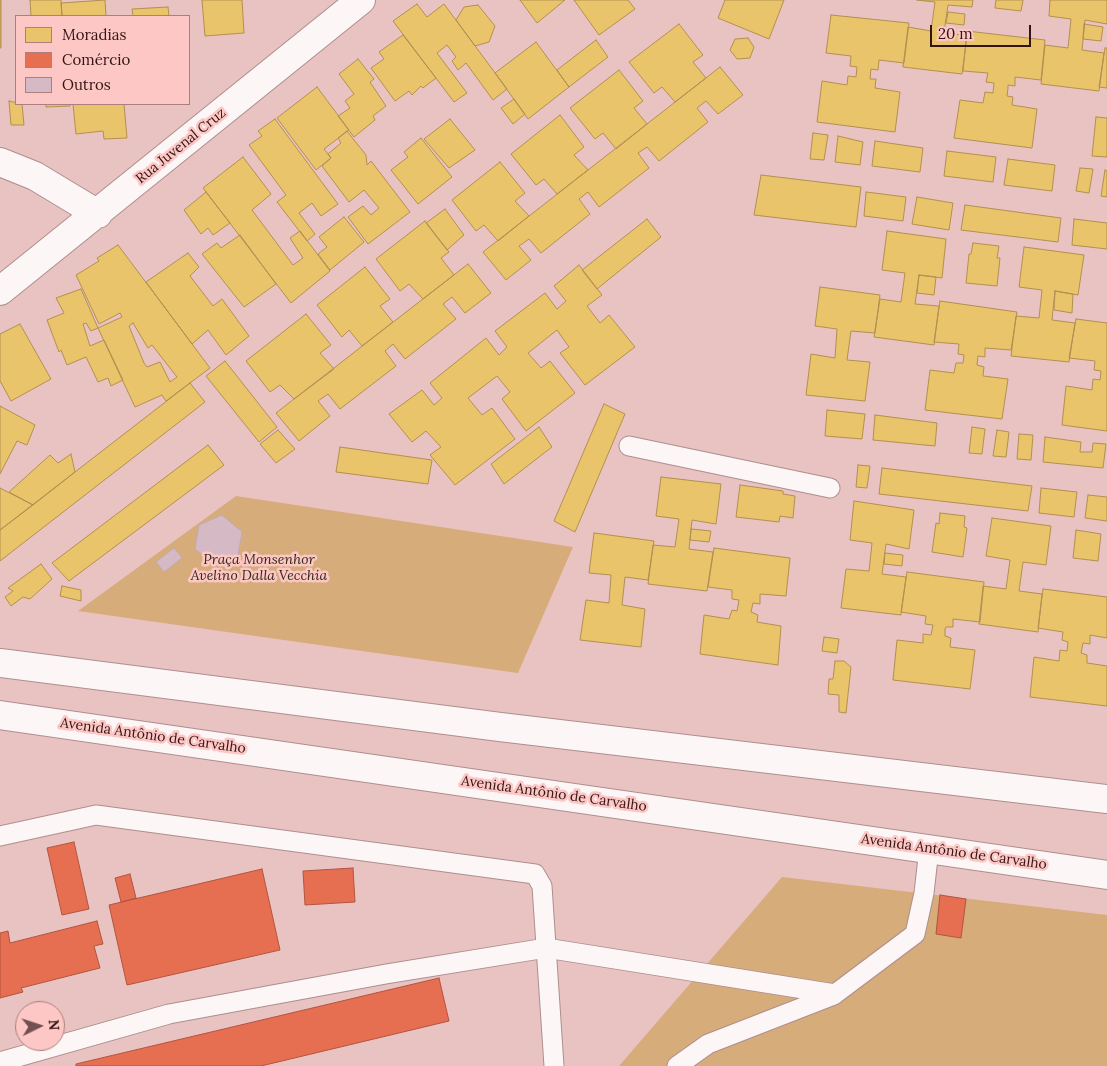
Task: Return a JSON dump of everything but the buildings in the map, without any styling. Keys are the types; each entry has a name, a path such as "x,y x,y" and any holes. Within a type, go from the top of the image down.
{"main road":[{"name":"Rua Juvenal Cruz","path":"0,292 361,0"},
{"path":"0,162 36,176 98,214"},
{"path":"0,663 519,729 1107,799"},
{"name":"Avenida Antônio de Carvalho","path":"0,715 1107,875"}],"lane":[{"path":"629,446 830,488"},
{"path":"0,836 96,815 529,871 540,879 542,886 554,1066"},
{"path":"677,1066 708,1044 835,994 915,934 924,893 929,849"},
{"path":"0,1062 170,1014 386,974 546,948 835,994"}],"green space":[{"name":"Praça Monsenhor Avelino Dalla Vecchia","path":"236,496 573,547 518,673 78,611"},
{"path":"782,877 1107,915 1107,1066 619,1066"}]}
